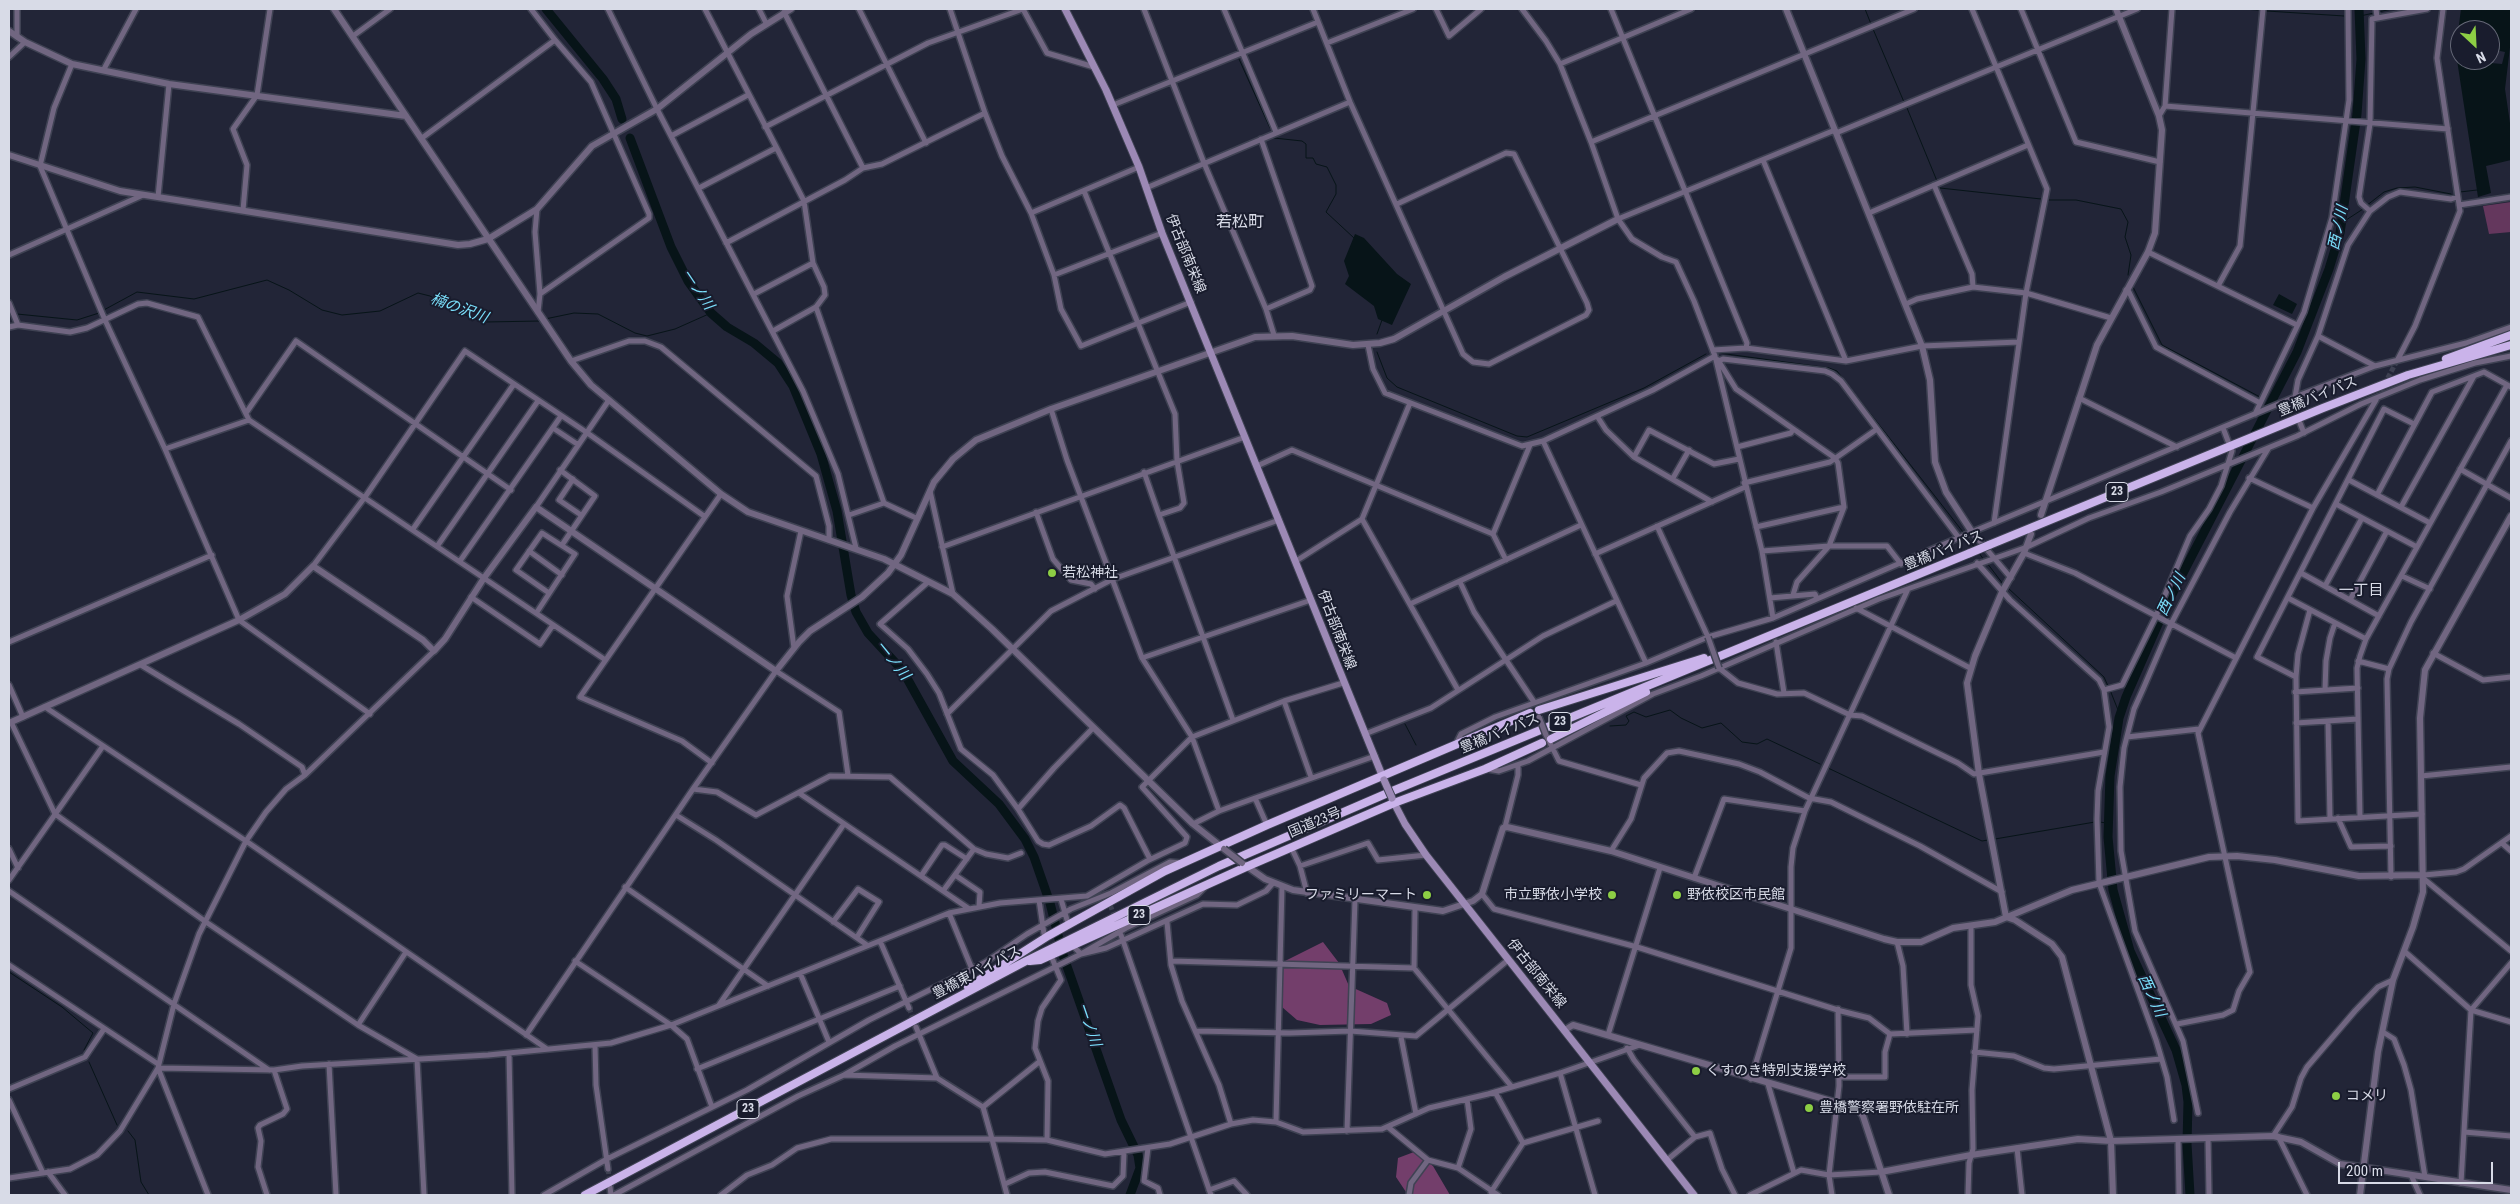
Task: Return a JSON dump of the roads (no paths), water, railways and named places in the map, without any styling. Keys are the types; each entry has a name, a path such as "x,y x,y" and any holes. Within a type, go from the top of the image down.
{"highway":[{"name":"23","path":"2408,375 2511,334"},
{"name":"豊橋バイパス","path":"1392,798 1694,667 2246,439 2408,375 2511,345"},
{"name":"23","path":"1539,713 1705,657 1730,652"},
{"name":"23","path":"1549,737 1694,667"},
{"name":"23","path":"914,1025 1046,935 1130,889 1267,825 1383,778 1456,744 1530,713"},
{"name":"23","path":"1052,954 1219,866 1392,798 1485,769 1542,743"},
{"name":"国道23号","path":"1244,865 1291,847 1392,798"},
{"name":"23","path":"1072,944 1207,885 1244,865"},
{"name":"豊橋東バイパス","path":"585,1195 914,1025 1026,961 1040,960 1052,954"}],"main road":[{"name":"伊古部南栄線","path":"1065,9 1113,106 1139,168 1162,233 1296,561 1343,683 1392,798 1412,836 1694,1195"}],"street":[{"path":"16,36 17,9"},
{"path":"104,70 136,9"},
{"path":"243,210 247,165 233,130 257,95 270,9"},
{"path":"334,9 488,239 571,360 591,385 721,494 748,512 801,532 854,548 895,565 953,594 1193,824 1244,865 1273,883 1307,893 1415,909 1443,911 1482,894 1505,827 1518,775 1518,765"},
{"path":"353,36 390,9"},
{"path":"531,9 591,82 614,132 649,218 540,294"},
{"path":"608,9 657,109 803,391 838,474 849,515 854,548"},
{"path":"705,9 748,96 804,201 813,263 824,287 824,295 816,306 773,331"},
{"path":"759,9 766,23"},
{"path":"859,9 926,143"},
{"path":"950,9 985,113 1002,156 1031,213 1054,275 1060,309 1081,346 1191,302"},
{"path":"765,127 928,43 1023,9 1047,53 1095,67"},
{"path":"1144,9 1204,163 1266,309 1274,336"},
{"path":"1224,9 1276,132"},
{"path":"1313,9 1350,102 1463,354 1473,362 1489,364 1580,320 1589,310 1514,154 1506,153 1396,204"},
{"path":"1327,43 1413,9"},
{"path":"1436,9 1450,36 1481,9"},
{"path":"1522,9 1546,41 1560,64 1591,142 1618,219 1632,239 1662,258 1676,262 1714,353 1762,551 1773,618"},
{"path":"1611,9 1747,343 1746,348"},
{"path":"1560,64 1692,9"},
{"path":"1786,9 1922,346 1930,380 1935,462 1942,483 1952,503 1971,532 2009,579"},
{"path":"1591,142 1914,9"},
{"path":"1972,9 2047,190 2018,342 1994,523"},
{"path":"2022,9 2076,142 2160,162"},
{"path":"2041,516 2097,345 2148,252 2155,233 2162,130 2159,116 2116,9"},
{"path":"526,1035 625,887 794,648 816,626 862,597 895,565 930,491 953,459 976,440 1051,409 1246,340 1274,336 1292,336 1342,344 1368,344 1402,336 1504,277 1618,219 1997,68 2038,49 2137,9"},
{"path":"2159,116 2164,106 2172,9"},
{"path":"2218,286 2240,246 2263,9"},
{"path":"2255,414 2260,402 2267,393 2304,312 2332,218 2345,139 2345,122 2349,100 2348,9"},
{"path":"2376,9 2377,17"},
{"path":"2370,211 2361,203 2359,197 2368,124 2372,19 2426,9"},
{"path":"2398,359 2415,326 2460,211 2437,58 2442,9"},
{"path":"9,156 120,191 458,245 488,239 537,209 583,153 614,132 657,109 727,52 787,10 826,95 863,168"},
{"path":"1113,106 1318,22"},
{"path":"9,31 25,42 72,64 169,84 406,116"},
{"path":"422,138 555,40"},
{"path":"9,57 25,42"},
{"path":"72,64 54,108 40,166 104,318 165,449 239,620 370,714"},
{"path":"158,197 169,84"},
{"path":"671,136 748,96"},
{"path":"1146,188 1350,102"},
{"path":"2164,106 2448,130"},
{"path":"726,243 846,180 863,168 882,164 985,113"},
{"path":"1261,139 1312,286 1310,290 1266,309"},
{"path":"1870,214 2028,146"},
{"path":"699,188 776,148"},
{"path":"1763,160 1846,361"},
{"path":"1031,213 1139,168"},
{"path":"1934,185 1972,274 1972,288"},
{"path":"1084,191 1175,414 1177,461 1184,503 1180,508 1159,515"},
{"path":"2295,397 2298,380 2318,336 2348,245 2370,211 2388,197 2400,192 2412,192 2451,199 2457,197"},
{"path":"9,255 143,194"},
{"path":"2459,205 2511,197"},
{"path":"537,209 535,232 540,294 539,313"},
{"path":"1054,275 1162,233"},
{"path":"2148,252 2297,325"},
{"path":"754,294 813,263"},
{"path":"1906,304 1917,299 1972,288 2026,293 2111,318"},
{"path":"2126,290 2129,292 2156,347 2260,402"},
{"path":"9,303 18,325"},
{"path":"9,327 18,325 70,332 87,328 104,318 147,303 198,317 249,420 438,545 604,659"},
{"path":"816,306 884,503"},
{"path":"1456,744 1461,734 1495,717 1646,663 1708,637 1773,618 1971,532 2044,504 2295,397 2375,366 2466,343 2511,327"},
{"path":"2318,336 2375,366"},
{"path":"246,413 296,341 510,490"},
{"path":"571,360 629,341 645,341 661,347 816,476 832,540"},
{"path":"1368,344 1373,369 1385,393 1516,446 1530,445 1543,440 1653,390 1714,353 1746,348 1846,361 1922,346 2018,342"},
{"path":"417,1059 358,1025 206,922 55,814 10,723 239,620 285,594 313,566 365,497 465,351 586,432 704,516"},
{"path":"1714,353 1736,389 1835,458 1838,463 1844,507 1829,546 1797,582 1793,595"},
{"path":"1485,769 1499,771 1518,765 1553,749 1653,694 1719,668 1856,608 1991,558 2026,550 2082,521 2266,449 2304,433 2361,404 2377,400 2450,370 2511,356"},
{"path":"1719,361 1723,359 1824,371 1832,374 1841,381 1961,537"},
{"path":"2360,817 2358,662 2366,639 2460,469 2509,386 2484,372 2432,392 2377,495"},
{"path":"2401,507 2474,376"},
{"path":"413,529 514,384"},
{"path":"2079,398 2177,447"},
{"path":"9,1178 70,1169 83,1163 109,1144 134,1112 158,1066 174,1004 199,934 246,841 266,812 286,789 304,775 370,714 445,639 471,597 536,507 576,444 608,400"},
{"path":"2290,400 2293,407"},
{"path":"2177,1024 2223,1015 2233,1010 2239,991 2250,972 2223,856 2198,736 2199,729 2313,508 2377,400"},
{"path":"438,545 538,401"},
{"path":"1296,561 1362,519 1410,403"},
{"path":"2296,678 2257,657 2349,480 2384,408 2414,424"},
{"path":"1051,409 1067,460 1082,495 1142,658 1192,737 1219,811"},
{"path":"460,561 561,416"},
{"path":"1597,416 1606,430 1634,456 1712,502"},
{"path":"165,449 249,420"},
{"path":"2300,423 2304,433"},
{"path":"553,428 576,444"},
{"path":"2223,428 2228,441"},
{"path":"1737,447 1791,433 1793,429"},
{"path":"1595,554 1712,502 1745,485 1830,462 1877,429"},
{"path":"1634,456 1649,430 1714,464 1739,459"},
{"path":"942,547 1144,472 1245,437"},
{"path":"1543,440 1646,663"},
{"path":"2391,877 2387,679 2389,669 2394,655 2511,442"},
{"path":"1493,534 1530,445"},
{"path":"2198,1113 2187,1054 2177,1024 2135,931 2121,851 2120,806 2127,737 2134,709 2171,624 2266,449"},
{"path":"1257,466 1292,450 1493,534 1506,560"},
{"path":"1673,478 1689,450"},
{"path":"2105,690 2122,685 2156,616 2190,536 2221,486 2232,462 2232,451"},
{"path":"2460,469 2511,498"},
{"path":"560,470 594,494 562,545"},
{"path":"1144,472 1233,720"},
{"path":"2249,478 2313,508"},
{"path":"573,479 559,500 581,515"},
{"path":"2349,480 2430,523"},
{"path":"930,491 953,594"},
{"path":"712,763 682,742 580,697 604,659 721,494"},
{"path":"849,515 884,503 916,518"},
{"path":"2336,504 2417,547"},
{"path":"536,507 776,672 839,712 848,775"},
{"path":"1756,527 1844,507"},
{"path":"1036,512 1053,559 1071,580 1091,584 1095,589"},
{"path":"2360,1195 2378,1052 2384,1032 2393,980 2421,902 2424,877 2421,692 2425,670 2432,653 2511,516"},
{"path":"2325,586 2362,518"},
{"path":"1362,519 1458,690"},
{"path":"947,714 1006,653 1012,650 1051,611 1112,579 1279,520"},
{"path":"1410,604 1581,525"},
{"path":"1657,526 1708,637 1719,668 1738,683 1777,694 1804,693 1850,715 1862,716 1958,763 1974,774 2104,752"},
{"path":"2350,600 2387,531"},
{"path":"794,648 788,596 801,532"},
{"path":"537,612 575,554 542,533 516,570 549,593"},
{"path":"2006,918 1979,774 1967,682 1970,668 2002,591 2026,550 2031,534"},
{"path":"1762,551 1829,546 1887,546 1901,564"},
{"path":"2026,550 2075,573 2236,658"},
{"path":"529,551 562,575"},
{"path":"9,642 212,555"},
{"path":"1979,563 2002,591 2099,680 2105,690 2109,727 2104,752 2097,822 2099,883 2162,1059 2174,1120"},
{"path":"313,566 423,640 434,651"},
{"path":"2301,573 2379,616"},
{"path":"2402,576 2430,589"},
{"path":"928,582 880,624 908,649 927,674 947,714 961,749 993,775 1038,840 1043,844 1049,845 1091,826 1120,805 1124,808 1150,859"},
{"path":"1460,582 1474,612 1533,702 1560,761 1641,785"},
{"path":"1750,1079 1791,948 1792,908 1790,898 1793,848 1804,811 1908,589"},
{"path":"1770,598 1815,594 1817,599"},
{"path":"471,597 540,644 553,625"},
{"path":"2288,598 2366,639"},
{"path":"1142,658 1311,600"},
{"path":"1365,734 1431,708 1543,636 1616,600"},
{"path":"1856,608 1970,668"},
{"path":"2310,610 2298,654 2296,678 2298,821 2422,814"},
{"path":"2325,690 2326,661 2330,638 2336,623"},
{"path":"1776,642 1784,694"},
{"path":"2432,653 2483,680 2511,677"},
{"path":"2358,662 2389,669"},
{"path":"141,665 239,724 302,767 304,775"},
{"path":"9,965 158,1066 272,1070 329,1064 509,1053 611,1043 672,1025 949,912 979,906 1086,896 1104,888 1150,859 1182,846 1187,840 1144,790 1142,784 1192,737 1284,701 1343,683"},
{"path":"9,685 23,716"},
{"path":"2296,692 2358,688"},
{"path":"1284,701 1311,777"},
{"path":"45,707 246,841 548,1049"},
{"path":"2296,723 2358,719"},
{"path":"2328,721 2330,819"},
{"path":"1018,809 1054,768 1094,728"},
{"path":"2127,737 2199,729"},
{"path":"9,880 103,746"},
{"path":"1611,851 1632,819 1644,778 1667,753 1678,751 1753,769 1809,798 1831,802 1920,846 2002,892"},
{"path":"1193,824 1219,811 1375,756"},
{"path":"2421,776 2511,767"},
{"path":"693,789 717,792 756,815 830,776 848,775 894,779 974,848 986,854 1008,858 1022,853"},
{"path":"799,793 968,908"},
{"path":"1255,798 1267,825"},
{"path":"1694,878 1724,799 1804,811"},
{"path":"676,815 716,840 867,945"},
{"path":"2338,818 2351,847 2390,846"},
{"path":"719,1006 844,824"},
{"path":"1505,827 1611,851 1792,908 1884,940 1897,942 1930,940 1953,928 1983,926 2072,890 2209,857 2223,856 2298,864 2352,875 2424,877 2456,872 2503,844 2511,836"},
{"path":"1300,866 1368,843 1378,860 1426,855"},
{"path":"2503,844 2511,851"},
{"path":"921,876 942,845 967,859"},
{"path":"1291,847 1300,866 1307,893"},
{"path":"943,891 974,848"},
{"path":"9,849 18,868"},
{"path":"544,1195 607,1159 747,1090 828,1042 905,1001 972,969 1043,924 1111,893 1170,862 1184,863"},
{"path":"1608,1035 1637,947 1660,868"},
{"path":"955,875 980,892 979,906"},
{"path":"2424,877 2511,951"},
{"path":"1078,955 1090,953 1123,941 1203,904 1237,905 1266,891 1273,883"},
{"path":"610,1187 612,1195 727,1133 1078,955 1126,928 1203,891 1207,885"},
{"path":"625,887 768,986"},
{"path":"1276,1122 1278,965 1282,887"},
{"path":"833,922 855,889 879,902 857,937"},
{"path":"9,890 272,1070 287,1109 283,1114 260,1125 258,1128 260,1142 258,1167 267,1195"},
{"path":"1482,894 1494,909 1637,947 1869,1018 1890,1034 1977,1030"},
{"path":"1059,899 1066,923"},
{"path":"1039,900 1046,935"},
{"path":"1347,1131 1355,900"},
{"path":"1415,909 1414,968 1512,1087"},
{"path":"949,912 972,969"},
{"path":"2006,918 2015,920 2052,944 2062,957 2111,1142 2113,1195"},
{"path":"1167,922 1171,961 1182,1001 1219,1085 1231,1124"},
{"path":"1968,1195 1974,1052 1978,1016 1971,985 1971,926"},
{"path":"1121,935 1210,1193 1234,1181 1247,1195"},
{"path":"880,941 909,1008"},
{"path":"1897,942 1903,966 1907,1034"},
{"path":"1072,944 1078,955"},
{"path":"2404,951 2471,1010 2511,1022"},
{"path":"358,1025 406,952"},
{"path":"1047,1140 1048,1081 1035,1048 1038,1021 1042,1008 1061,980 1052,954"},
{"path":"1196,1031 1277,1033 1350,1031 1401,1037 1416,1036 1508,960"},
{"path":"575,961 672,1025 687,1039 712,1107"},
{"path":"1171,961 1414,968"},
{"path":"2461,1183 2471,1010 2511,963"},
{"path":"800,973 828,1042"},
{"path":"2276,1136 2292,1107 2301,1078 2307,1068 2378,987 2393,980"},
{"path":"698,1069 818,1018 900,986"},
{"path":"1832,1195 1829,1175 1840,1077 1838,1009"},
{"path":"914,1025 937,1078"},
{"path":"1565,1030 1574,1026 1608,1035 1861,1111 1889,1195"},
{"path":"9,1089 85,1057 104,1029"},
{"path":"2384,1032 2394,1039 2404,1065 2411,1090 2425,1177"},
{"path":"1840,1077 1885,1077 1885,1052 1890,1034"},
{"path":"1401,1037 1416,1114"},
{"path":"595,1045 596,1085 608,1170"},
{"path":"721,1195 747,1175 772,1164 798,1148 831,1139 1047,1140 1105,1154 1126,1152 1191,1138 1231,1124 1253,1120 1276,1122 1303,1132 1347,1131 1388,1127 1429,1108 1496,1092 1560,1073 1640,1045"},
{"path":"1627,1048 1634,1060 1695,1137"},
{"path":"1974,1052 2014,1056 2044,1068 2162,1059"},
{"path":"509,1053 512,1195"},
{"path":"417,1059 424,1195"},
{"path":"983,1107 1039,1062"},
{"path":"329,1064 336,1195"},
{"path":"158,1066 208,1195"},
{"path":"1560,1073 1595,1195"},
{"path":"844,1075 937,1078 983,1107 1007,1195"},
{"path":"1768,1084 1794,1173"},
{"path":"1496,1092 1523,1143"},
{"path":"1458,1168 1471,1129 1467,1099"},
{"path":"9,1100 45,1173 65,1195"},
{"path":"1491,1192 1523,1143 1598,1121"},
{"path":"1388,1127 1428,1160 1458,1168 1498,1195"},
{"path":"2464,1132 2511,1136"},
{"path":"1667,1160 1695,1137 1710,1133 1722,1169 1735,1195"},
{"path":"2276,1136 2307,1195"},
{"path":"1750,1195 1801,1170 1829,1175 1882,1172 1971,1155 2078,1139 2111,1142 2276,1136 2301,1142 2340,1164 2461,1183 2502,1193 2511,1190"},
{"path":"2208,1139 2208,1195"},
{"path":"2178,1140 2179,1195"},
{"path":"1147,1148 1144,1181 1154,1184 1158,1188 1160,1195"},
{"path":"2017,1148 2022,1195"},
{"path":"1005,1184 1029,1173 1045,1172 1113,1186 1123,1176 1126,1152"},
{"path":"1409,1195 1410,1183 1428,1160"},
{"path":"2411,1175 2418,1194"}],"waterway":[{"name":"一ノ川","path":"546,9 603,79 616,99 622,119"},
{"path":"1865,9 1871,24"},
{"path":"2243,9 2258,10"},
{"name":"西ノ川","path":"2190,1195 2186,1085 2176,1050 2130,951 2113,890 2108,837 2110,776 2119,718 2126,697 2166,606 2297,352 2329,269 2340,233 2357,114 2361,59 2359,9"},
{"path":"2378,12 2392,9"},
{"path":"2267,11 2344,16"},
{"path":"2360,16 2374,13"},
{"path":"1873,29 1904,102"},
{"path":"1239,59 1270,128"},
{"path":"1907,108 1937,181"},
{"name":"一ノ川","path":"630,138 671,247 688,281 711,313 727,327 754,343 778,363 793,386 821,454 837,511 851,595 856,612 868,633 903,671 953,761 999,804 1025,839 1034,857 1050,903 1063,955 1121,1120 1138,1155 1140,1168 1130,1195"},
{"path":"1274,138 1302,141 1306,144 1306,158 1313,158 1316,164 1327,167 1336,185 1336,194 1326,212 1354,238"},
{"path":"2366,206 2384,192 2397,188 2415,187 2451,194"},
{"path":"1940,188 2041,199"},
{"path":"2460,192 2477,190"},
{"path":"2047,200 2076,200 2121,209 2128,222 2125,237 2131,255 2128,275"},
{"path":"2340,224 2363,209"},
{"name":"楠の沢川","path":"102,311 137,292 194,299 267,280 289,290 322,310 342,315 380,311 418,293 430,296 469,317 485,322 541,321"},
{"path":"2133,287 2162,345 2260,397"},
{"name":"楠の沢川","path":"17,314 77,320 99,313"},
{"name":"楠の沢川","path":"545,319 574,313 598,314 635,333 647,336 675,329 711,313"},
{"path":"1377,334 1382,320"},
{"path":"1377,352 1387,378 1397,387 1517,436 1527,437 1644,388 1706,354"},
{"path":"1719,353 1829,368 1837,371 1963,532"},
{"path":"1967,538 1975,548"},
{"path":"1979,553 1984,560"},
{"path":"1987,563 2003,584"},
{"path":"2008,588 2104,677 2108,686"},
{"path":"2110,690 2120,715"},
{"path":"1610,726 1626,725 1629,721 1626,716 1634,712 1646,717 1670,710 1681,718 1702,728 1721,723 1742,742 1757,744 1767,739 1820,764"},
{"path":"1405,724 1416,745"},
{"path":"1828,768 1982,841 1988,840"},
{"path":"1995,839 2095,822"},
{"path":"2099,822 2107,823"},
{"path":"9,972 62,1007 93,1033 84,1050"},
{"path":"89,1062 117,1125"},
{"path":"128,1131 135,1140 141,1182 149,1195"}],"tunnel":[{"path":"2377,398 2398,359"},
{"path":"2293,407 2299,420"},
{"path":"1105,891 1115,918"},
{"path":"909,1008 916,1027"},
{"path":"608,1169 610,1184"}],"place":[{"name":"若松神社","path":"1052,573"},
{"name":"ファミリーマート","path":"1427,895"},
{"name":"市立野依小学校","path":"1612,895"},
{"name":"野依校区市民館","path":"1677,895"},
{"name":"くすのき特別支援学校","path":"1696,1071"},
{"name":"コメリ","path":"2336,1096"},
{"name":"豊橋警察署野依駐在所","path":"1809,1108"}],"district":[{"name":"若松町","path":"1240,223"},
{"name":"一丁目","path":"2361,591"}]}
